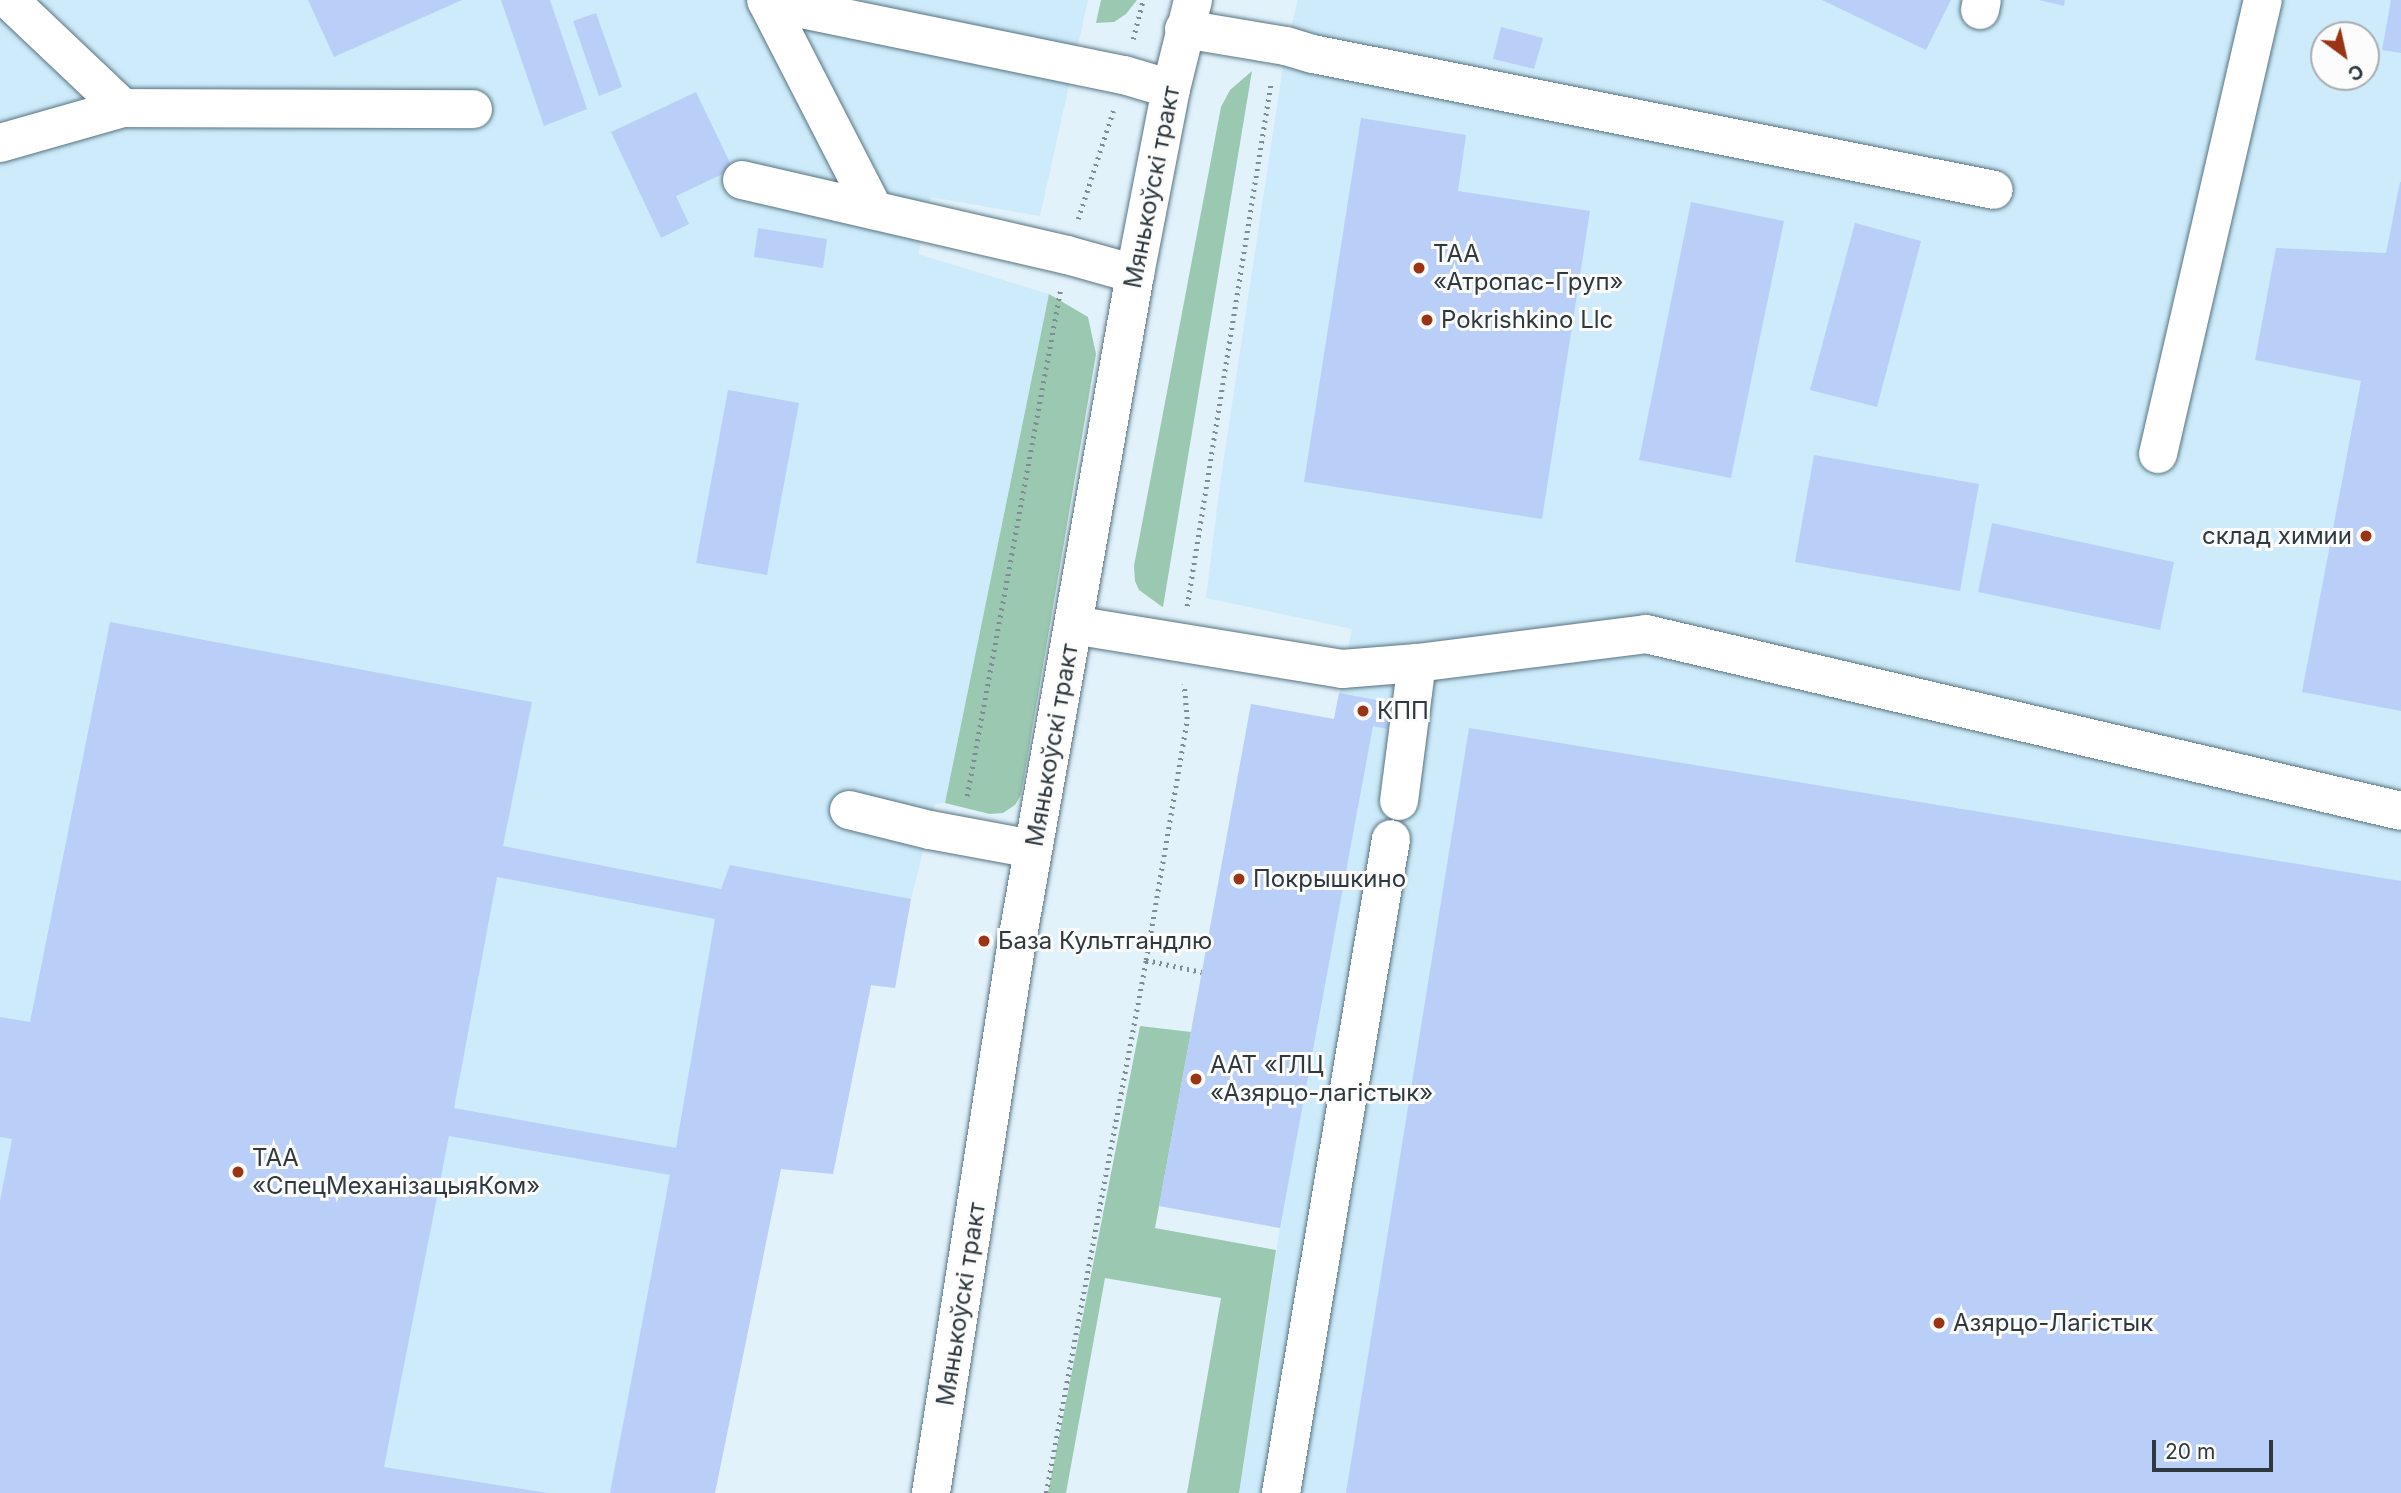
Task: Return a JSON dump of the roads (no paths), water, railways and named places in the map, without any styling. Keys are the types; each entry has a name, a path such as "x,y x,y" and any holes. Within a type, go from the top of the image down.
{"street":[{"path":"9,0 123,108"},
{"path":"2158,454 2263,0"},
{"path":"766,1 1124,75 1171,89"},
{"path":"766,1 874,210"},
{"path":"1189,15 1286,46 1994,190"},
{"name":"Мянькоўскі тракт","path":"931,1493 1033,849 1135,274 1171,89 1189,15"},
{"path":"0,143 123,108 473,109"},
{"path":"742,180 1067,255 1135,274"},
{"path":"1073,625 1342,668 1417,663 1646,634 2401,811"},
{"path":"1399,801 1417,663"},
{"path":"849,810 1033,849"},
{"path":"1281,1493 1391,839"}],"place":[{"name":"ТАА «Атропас-Груп»","path":"1419,268"},
{"name":"Pokrishkino Llc","path":"1427,320"},
{"name":"склад химии","path":"2366,536"},
{"name":"КПП","path":"1363,711"},
{"name":"Покрышкино","path":"1239,879"},
{"name":"База Культгандлю","path":"984,941"},
{"name":"ААТ «ГЛЦ «Азярцо-лагістык»","path":"1196,1079"},
{"name":"ТАА «СпецМеханізацыяКом»","path":"238,1172"},
{"name":"Азярцо-Лагістык","path":"1939,1323"}]}
